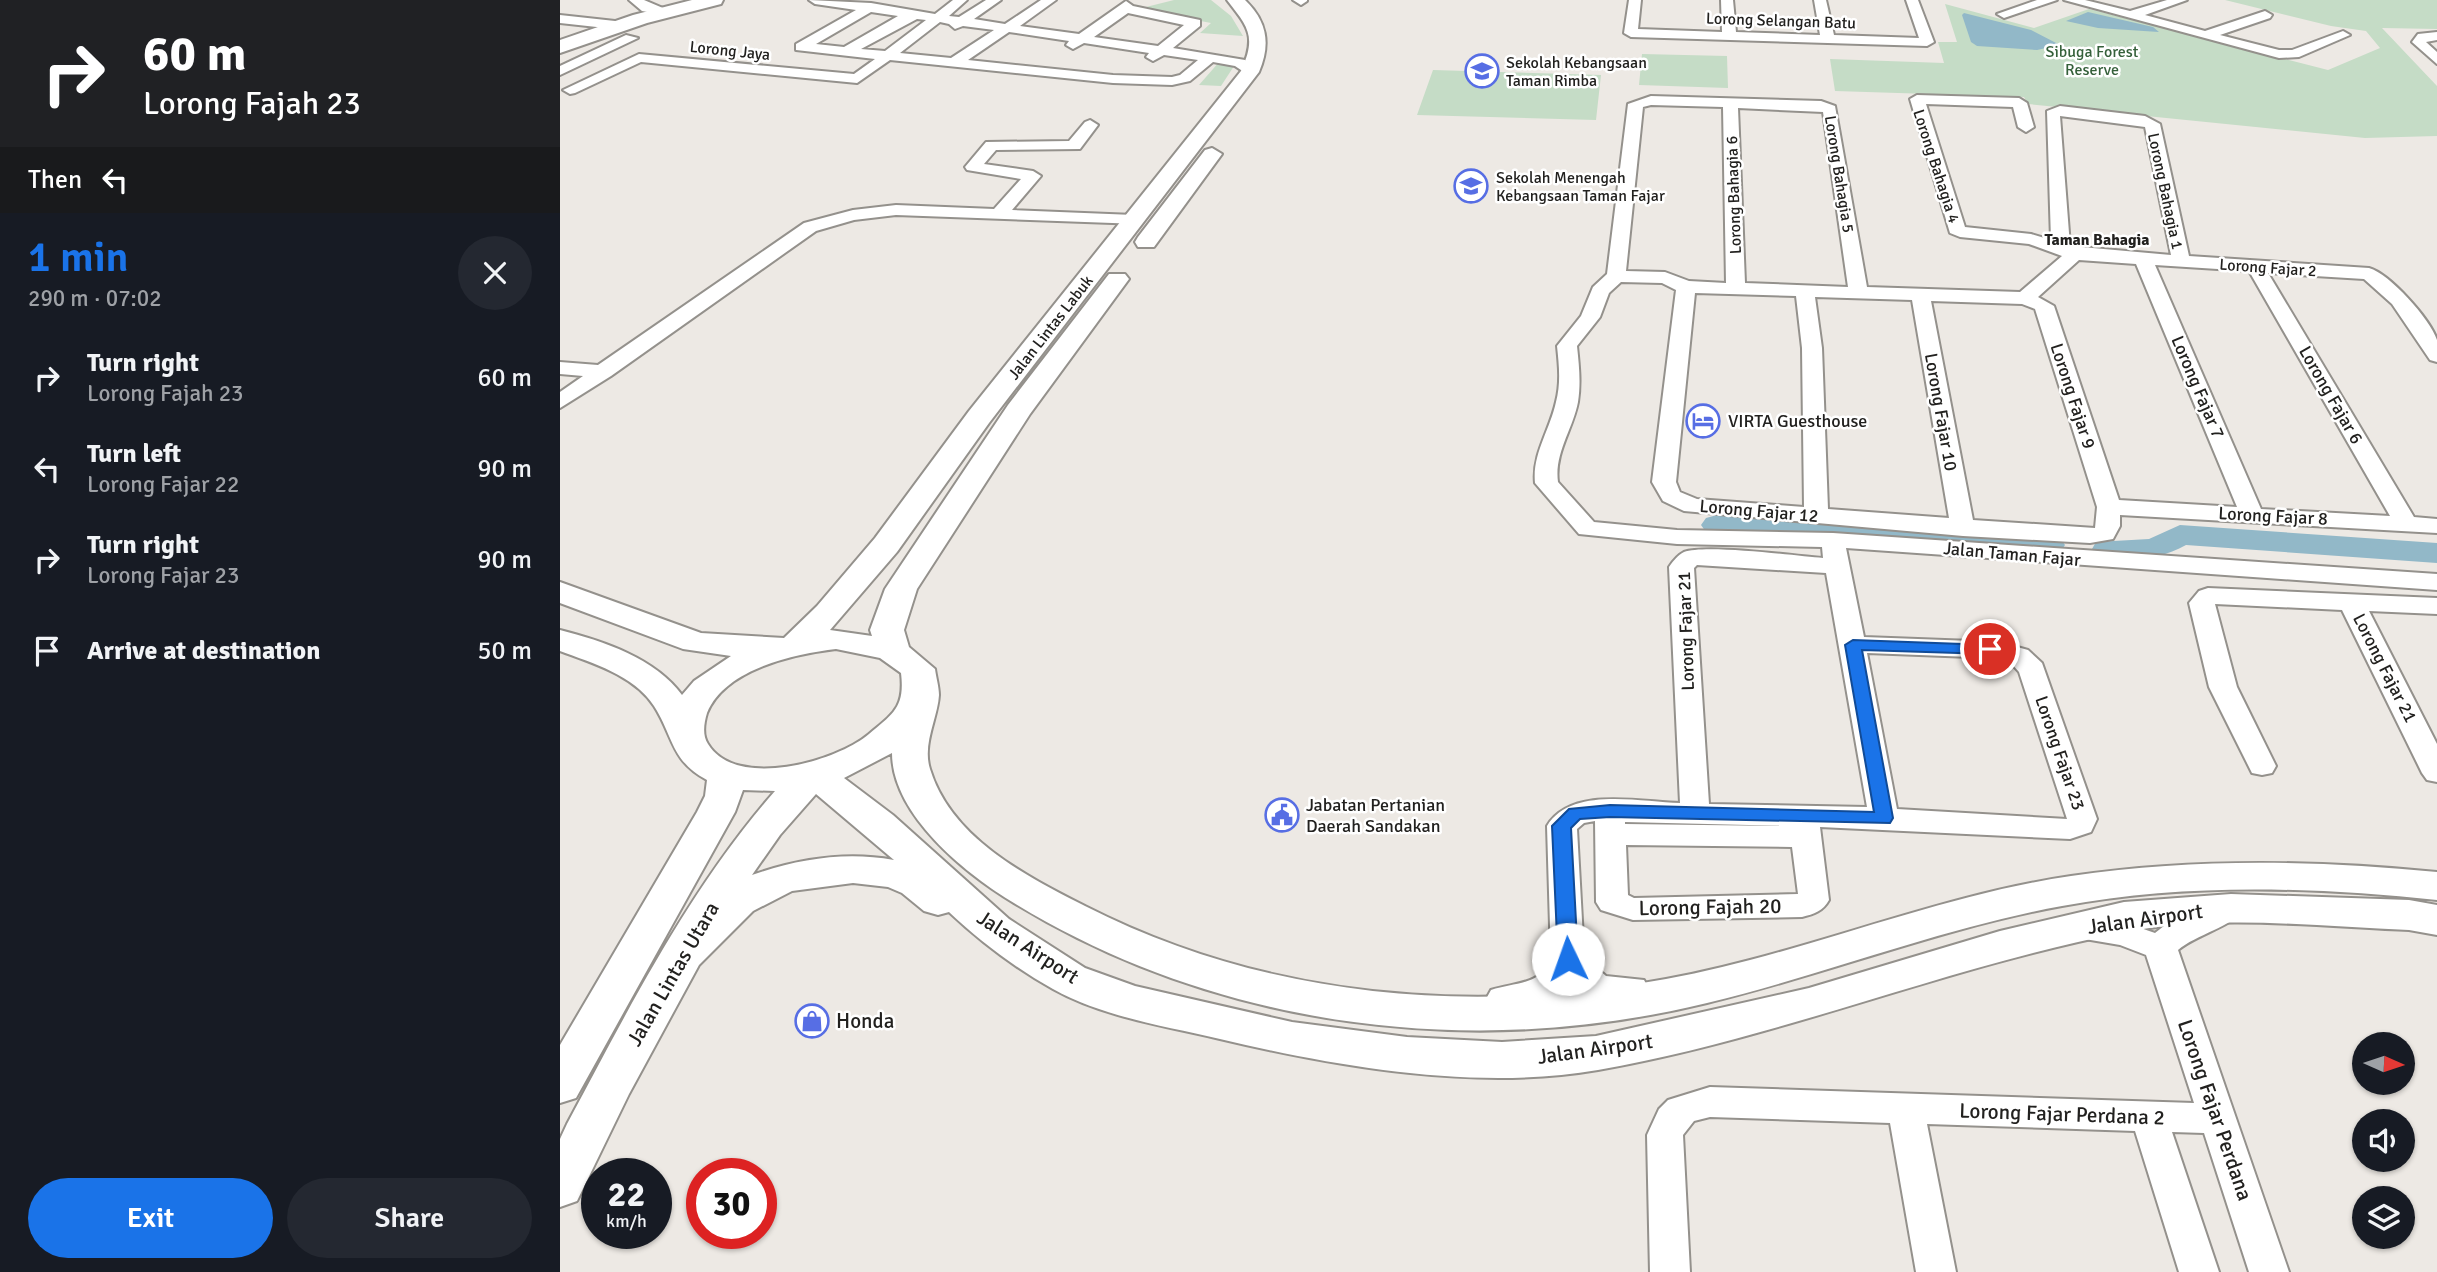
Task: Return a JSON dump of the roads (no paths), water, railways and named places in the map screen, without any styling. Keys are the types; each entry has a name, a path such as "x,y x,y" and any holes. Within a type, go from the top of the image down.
{"highway":[{"path":"560,46 615,25 708,0"},
{"path":"560,46 640,19 714,0"}],"main road":[{"path":"1235,0 1254,22 1260,48"},
{"name":"Jalan Lintas Labuk","path":"893,649 887,630 901,589 1018,411 1275,69 1280,56 1279,27 1256,0"},
{"name":"Jalan Lintas Labuk","path":"792,645 829,613 886,545 979,417 1250,72 1260,48"},
{"path":"560,592 695,642 737,647 792,645 836,639 867,641 893,649 913,663 922,681 920,703 907,724 885,744 855,761 814,777 752,780 726,775 696,759 669,701 652,680 611,659 560,640"},
{"path":"684,734 688,713 710,686 725,673 754,657 792,645"},
{"name":"Jalan Airport","path":"920,703 909,763 934,817 972,857 1005,880 1077,923 1132,947 1227,982 1265,992 1364,1009 1422,1014 1529,1015 1630,1003 1704,988 1972,911 2065,891 2173,878 2232,875 2343,876 2437,886"},
{"path":"560,1085 716,812 723,796 726,775"},
{"name":"Jalan Airport","path":"814,777 879,824 994,930 1070,979 1130,1001 1292,1040 1408,1054 1502,1060 1596,1053 1716,1028 1809,1004 2000,946 2124,917 2231,908 2409,915 2437,920"},
{"name":"Jalan Lintas Utara","path":"560,1187 592,1119 733,870 785,803 814,777"},
{"path":"684,954 747,895 768,884 823,870 857,869 912,880 1028,975 1101,1008 1181,1036 1271,1053 1368,1062 1502,1060"}],"street":[{"path":"635,0 647,8 663,11"},
{"path":"815,0 920,13 960,22 1226,60 1240,63 1250,72"},
{"path":"844,53 942,0"},
{"path":"885,57 961,0"},
{"path":"902,59 995,0"},
{"path":"952,64 1050,0"},
{"path":"1110,0 1126,7 1195,23 1126,80"},
{"path":"1038,72 1126,7 1152,0"},
{"name":"Lorong Selangan Batu","path":"1635,0 1631,33 1926,42 1912,0"},
{"path":"1727,0 1729,36"},
{"path":"1820,0 1828,39"},
{"path":"2004,15 2051,0"},
{"path":"2070,0 2288,54 2343,35"},
{"path":"2130,15 2181,0"},
{"path":"871,7 801,47 1126,80 1180,80 1210,58"},
{"path":"2206,35 2265,15"},
{"path":"560,19 615,25"},
{"path":"2437,36 2423,37 2418,42 2437,60"},
{"path":"560,71 631,38"},
{"path":"1226,60 1243,57 1260,48"},
{"path":"596,54 639,58"},
{"name":"Lorong Jaya","path":"639,58 853,80 861,78 885,57"},
{"path":"565,88 639,58"},
{"path":"565,88 592,99"},
{"name":"Lorong Bahagia 4","path":"2026,127 2019,103 1922,98 1916,102 1956,229 1969,233 2031,239 2068,251"},
{"name":"Lorong Bahagia 5","path":"1616,276 1636,104 1651,100 1829,108 1858,292"},
{"name":"Lorong Bahagia 6","path":"1730,103 1736,287"},
{"name":"Lorong Bahagia 1","path":"2068,251 2052,114 2060,111 2150,122 2181,261"},
{"path":"1000,213 1033,176 973,167 992,145 1074,146 1090,125"},
{"path":"560,402 759,260 810,227 875,211 1000,213 1134,220"},
{"path":"1616,276 1665,278 1686,287 2025,298 2068,251"},
{"name":"Lorong Fajar 2","path":"2068,251 2369,274 2378,279 2415,323 2437,356"},
{"name":"Lorong Fajar 7","path":"2143,258 2252,515"},
{"name":"Lorong Fajar 6","path":"2255,266 2406,524"},
{"name":"Jalan Taman Fajar","path":"1616,276 1600,291 1590,317 1567,346 1570,374 1567,408 1546,469 1547,484 1587,529 1835,553 2087,561 2437,582"},
{"name":"Lorong Fajar 12","path":"1686,287 1664,482 1671,496 1692,506 2078,536 2104,534 2108,526 2109,507"},
{"path":"1805,290 1812,348 1815,516"},
{"name":"Lorong Fajar 10","path":"1920,294 1963,529"},
{"name":"Lorong Fajar 9","path":"2025,298 2044,306 2109,507"},
{"path":"2415,323 2437,324"},
{"path":"560,368 604,372"},
{"name":"Lorong Fajar 8","path":"2109,507 2437,526"},
{"path":"2078,536 2087,561"},
{"path":"1132,947 1255,978 1378,994 1466,1000 1521,998 1537,994 1560,979 1568,959 1562,826 1575,814 1610,822 1804,827 1884,818 1835,553"},
{"name":"Lorong Fajar 21","path":"1695,813 1681,567 1690,558 1835,553"},
{"path":"2262,766 2223,687 2202,603 2208,596 2437,606"},
{"name":"Lorong Fajar 21","path":"2351,601 2437,773"},
{"name":"Lorong Fajar 23","path":"1853,645 1999,650 2019,656 2032,669 2082,818 2080,825 2070,829 1884,818"},
{"path":"1610,822 1695,813 1804,827"},
{"name":"Lorong Fajah 20","path":"1610,822 1612,902 1633,909 1802,906 1813,900 1814,888 1804,827"},
{"path":"2076,928 2123,933 2160,947 2180,930 2231,908"},
{"path":"1568,959 1579,975 1593,988 1631,990 1882,937"},
{"name":"Lorong Fajar Perdana","path":"2160,947 2269,1272"},
{"path":"1671,1272 1665,1135 1670,1120 1679,1110 1710,1102 1906,1108 1936,1272"},
{"name":"Lorong Fajar Perdana 2","path":"1906,1108 2218,1119"},
{"path":"2149,1117 2199,1272"}],"water":[{"path":"2088,12 2153,27 2159,32 2098,28 2066,21"},
{"path":"1964,13 2031,30 2060,45 2037,50 1977,46 1971,42 1962,15"}],"waterway":[{"path":"1717,525 2049,545"},
{"path":"2108,549 2155,549 2180,535 2437,553"}],"place":[{"name":"Sekolah Kebangsaan Taman Rimba","path":"1482,71"},
{"name":"Sekolah Menengah Kebangsaan Taman Fajar","path":"1471,186"},
{"name":"VIRTA Guesthouse","path":"1703,421"},
{"name":"Jabatan Pertanian Daerah Sandakan","path":"1282,815"},
{"name":"Honda","path":"812,1021"}],"district":[{"name":"Taman Bahagia","path":"2097,239"}],"park label":[{"name":"Sibuga Forest Reserve","path":"2092,60"}]}
